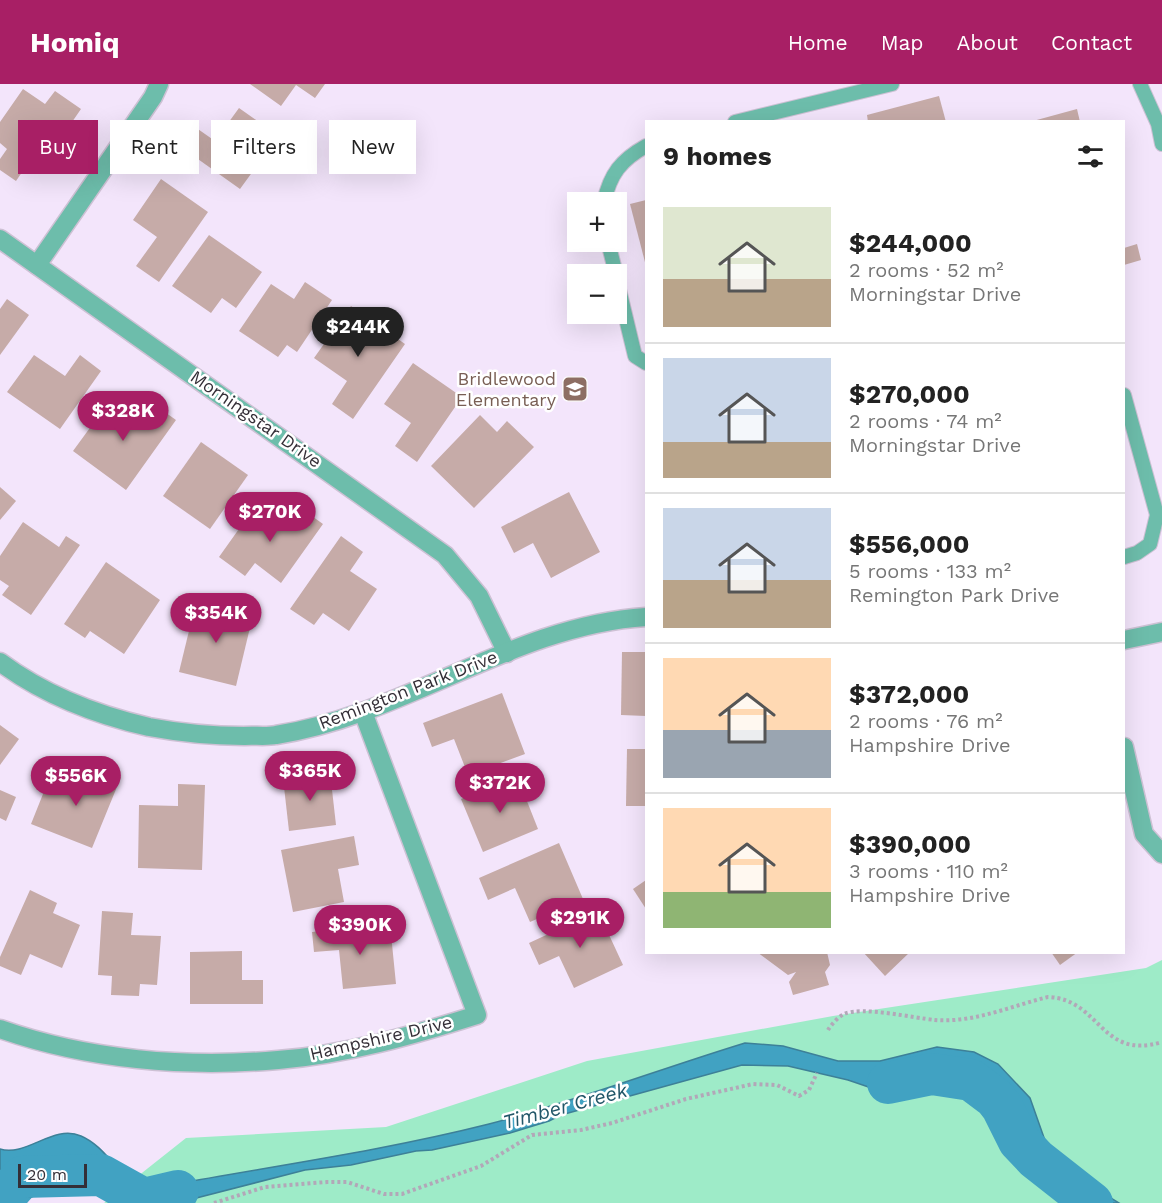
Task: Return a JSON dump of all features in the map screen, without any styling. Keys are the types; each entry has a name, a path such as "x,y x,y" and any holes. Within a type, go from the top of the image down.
{"street":[{"path":"37,265 153,98 159,84"},
{"name":"Morningstar Drive","path":"0,239 445,555 479,596 507,653"},
{"name":"Remington Park Drive","path":"0,662 32,683 97,713 175,732 214,736 274,735 326,724 363,712 507,653 577,628 645,616"},
{"path":"1125,640 1162,632"},
{"name":"Hampshire Drive","path":"0,1029 82,1051 141,1060 209,1063 280,1060 350,1049 420,1033 477,1015 363,712"},
{"path":"1125,751 1144,834 1162,854"}],"lane":[{"path":"743,120 892,84"},
{"path":"1140,84 1158,124 1162,144"},
{"path":"606,192 608,184 627,157 645,147"},
{"path":"627,322 635,356 645,362"},
{"path":"1125,399 1157,515 1150,543 1137,553 1125,557"}],"path":[{"path":"828,1030 844,1014 881,1012 938,1020 960,1019 985,1015 1048,996 1057,997 1089,1013 1111,1037 1123,1043 1134,1046 1162,1042"},
{"path":"214,1203 265,1187 327,1182 346,1182 384,1194 402,1194 481,1166 532,1135 581,1130 612,1123 686,1099 753,1084 777,1085 799,1096 809,1090 817,1073"}],"green space":[{"path":"1162,960 1162,1203 104,1203 186,1138 386,1127 587,1061 833,1016 1146,968"}],"water":[{"path":"745,1043 783,1046 838,1061 880,1061 937,1047 974,1052 998,1064 1030,1098 1048,1149 1057,1161 1070,1173 1119,1203 1061,1203 1017,1166 1013,1149 1014,1125 1007,1104 996,1091 980,1081 950,1074 883,1092 848,1080 788,1066 742,1065 561,1115 510,1133 351,1165 305,1170 177,1203 141,1202 110,1174 38,1194 21,1202 10,1203 0,1200 0,1149 20,1149 60,1134 71,1133 94,1143 132,1181 144,1187 158,1188 372,1149 489,1124"}],"building":[{"path":"250,84 325,84 315,98 296,85 281,106"},
{"path":"23,89 45,104 55,91 81,109 73,120 18,120 18,174 21,174 16,181 0,170 0,159 7,149 0,143 0,122"},
{"path":"939,96 945,120 868,120 867,115"},
{"path":"239,108 256,120 230,120"},
{"path":"1077,109 1080,120 1037,120"},
{"path":"199,130 211,138 211,168 199,160"},
{"path":"219,174 251,174 240,189"},
{"path":"161,179 208,212 159,282 136,266 157,237 133,220"},
{"path":"645,200 645,262 630,204"},
{"path":"209,235 262,272 236,308 222,298 211,313 172,286"},
{"path":"1137,244 1141,260 1125,265 1125,248"},
{"path":"305,282 332,300 297,352 287,345 278,357 239,331 271,284 294,299"},
{"path":"7,299 29,315 0,355 0,309"},
{"path":"351,306 405,344 353,419 332,404 347,381 314,358"},
{"path":"34,355 65,376 80,355 101,371 60,429 7,392"},
{"path":"413,363 462,397 417,462 395,446 411,423 384,404"},
{"path":"111,399 143,422 155,405 176,420 126,490 73,451"},
{"path":"480,415 497,432 507,421 534,447 474,508 431,466"},
{"path":"201,442 248,475 210,529 163,496"},
{"path":"0,487 16,501 0,520"},
{"path":"569,492 600,552 551,578 533,543 514,553 501,527"},
{"path":"256,505 289,528 302,509 323,524 281,583 255,563 245,576 219,557"},
{"path":"23,522 59,547 66,536 80,545 31,615 2,595 9,586 0,580 0,556"},
{"path":"341,536 363,552 350,571 377,589 349,631 323,613 314,625 290,609"},
{"path":"106,562 160,600 124,654 90,631 85,638 64,624"},
{"path":"196,602 253,615 236,686 179,672"},
{"path":"622,652 645,652 645,716 621,715"},
{"path":"502,693 525,754 468,775 454,739 432,747 423,723"},
{"path":"0,725 19,739 0,765"},
{"path":"627,749 645,749 645,806 626,806"},
{"path":"95,767 121,777 92,848 31,824 51,774 87,788"},
{"path":"330,772 336,825 289,831 283,778"},
{"path":"517,776 538,829 483,852 461,799"},
{"path":"178,784 205,785 202,870 138,868 139,805 178,806"},
{"path":"0,790 16,797 6,821 0,818"},
{"path":"354,836 359,865 338,869 344,902 293,912 281,850"},
{"path":"559,843 583,899 530,922 515,888 488,900 479,878"},
{"path":"645,881 645,907 633,889"},
{"path":"30,890 57,903 53,913 80,925 62,968 30,954 21,975 0,966 0,957"},
{"path":"102,911 133,913 131,935 161,936 157,985 140,984 139,996 111,995 112,976 98,975"},
{"path":"598,911 623,965 574,988 559,956 539,965 529,943"},
{"path":"364,927 365,937 391,934 396,984 343,989 339,950 314,952 312,932"},
{"path":"242,951 242,980 263,980 263,1004 190,1004 190,952"},
{"path":"760,954 827,954 830,965 825,972 829,985 793,995 789,982 796,972 788,975"},
{"path":"865,954 908,954 885,976"},
{"path":"1052,954 1075,954 1060,965"}],"waterway":[{"name":"Timber Creek","path":"888,1083 932,1074 971,1080 995,1098 1019,1141 1036,1159 1092,1203"},
{"name":"Timber Creek","path":"0,1202 22,1177 101,1175 144,1199 178,1191"}],"place":[{"name":"Bridlewood Elementary","path":"575,389"}]}
